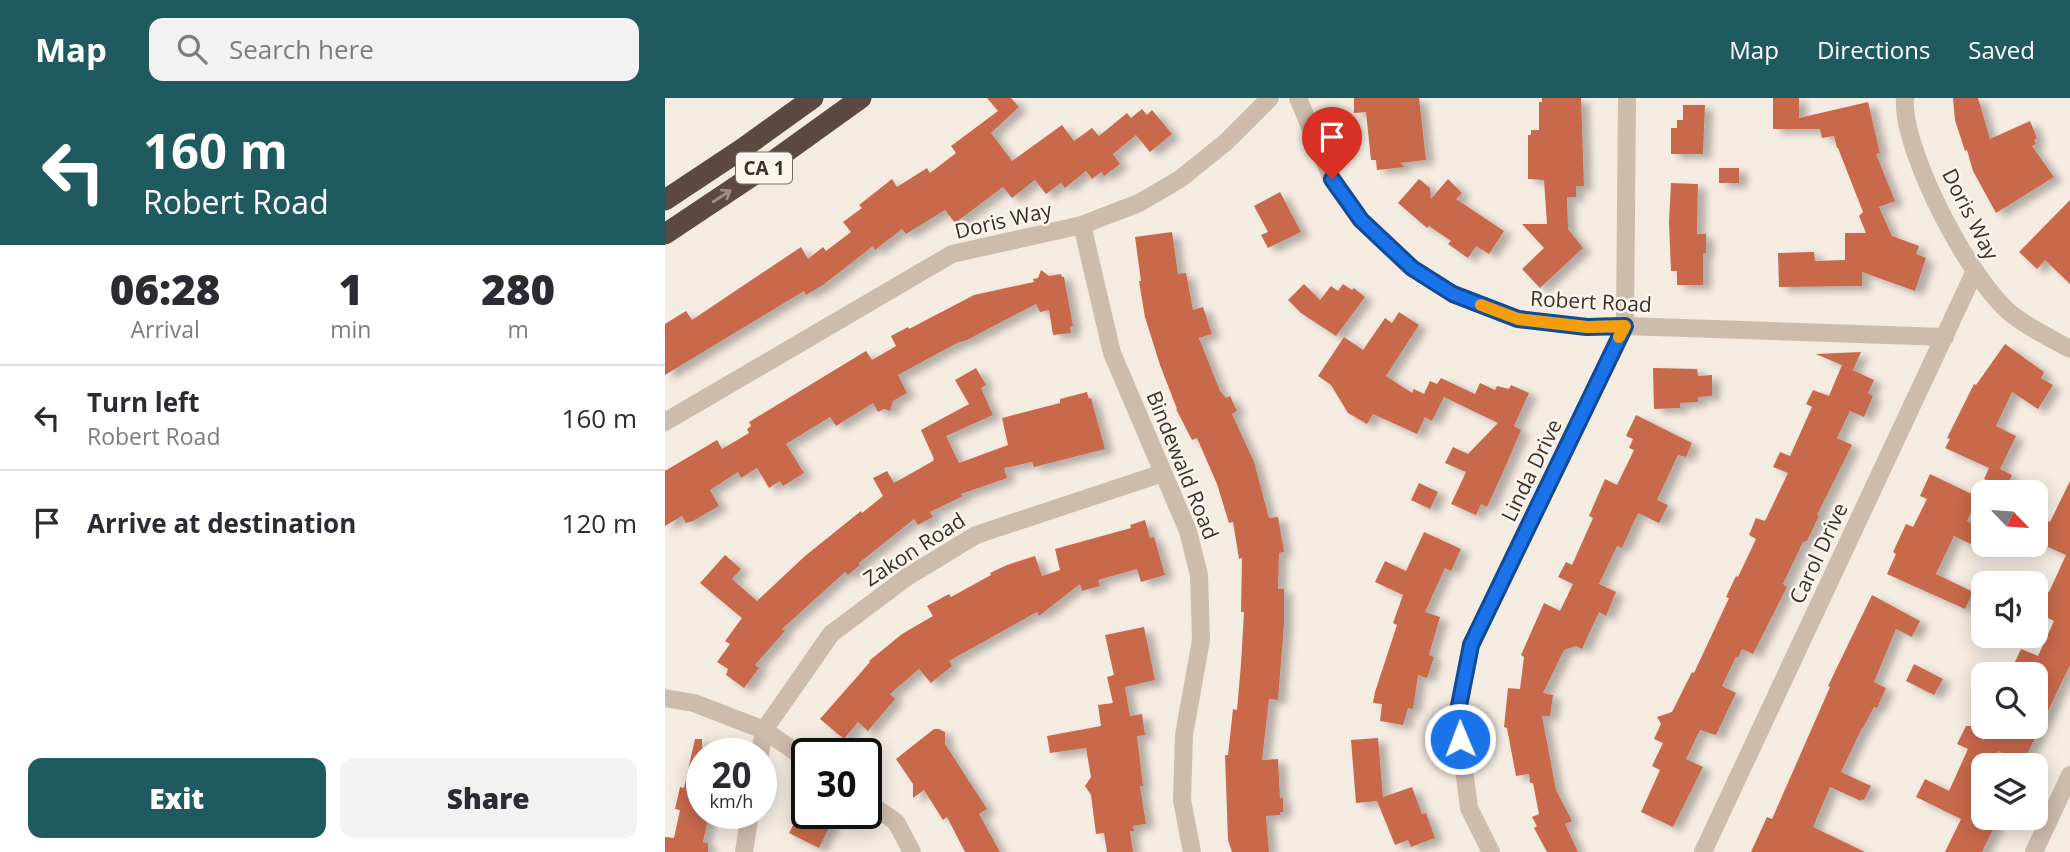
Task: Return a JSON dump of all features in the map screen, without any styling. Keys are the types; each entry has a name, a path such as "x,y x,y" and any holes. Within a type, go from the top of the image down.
{"highway":[{"name":"CA 1","path":"665,200 813,98"},
{"name":"CA 1","path":"665,234 861,98"}],"street":[{"name":"Doris Way","path":"665,422 952,254 1082,225 1139,203 1179,179 1226,142 1270,98"},
{"name":"Robert Road","path":"1299,98 1332,179 1361,220 1412,268 1453,294 1518,319 1587,327 1945,337"},
{"name":"Linda Drive","path":"1491,852 1469,808 1457,716 1471,645 1625,326 1627,98"},
{"name":"Doris Way","path":"1905,98 1904,113 1928,187 1975,273 2013,316 2070,349"},
{"name":"Bindewald Road","path":"1082,225 1112,353 1188,531 1199,575 1201,640 1184,735 1182,800 1192,852"},
{"name":"Carol Drive","path":"1703,852 1975,273"},
{"name":"Zakon Road","path":"763,738 764,730 831,634 907,577 976,534 1163,473"},
{"path":"665,698 694,703 764,730 791,749"},
{"path":"2034,852 2070,775"},
{"path":"882,812 897,822 912,852"},
{"path":"744,852 748,829"}],"building":[{"path":"987,98 1011,98 1019,107 991,133 1012,161 1062,125 1074,141 1092,128 1099,136 1127,113 1131,118 1142,109 1147,115 1152,110 1172,134 1150,152 1136,135 1113,154 1120,164 1104,176 1101,172 1092,179 1086,171 1065,188 1061,183 1046,194 1035,180 1012,198 1003,187 955,223 945,210 906,234 902,229 875,250 873,246 823,285 806,295 804,291 665,375 665,324 686,311 692,320 801,247 808,259 823,247 826,251 851,232 843,222 862,208 859,205 892,179 897,187 927,168 930,173 956,153 951,146 998,111"},
{"path":"1354,98 1419,98 1426,160 1400,163 1405,167 1377,170 1376,160 1371,160 1366,112 1354,113"},
{"path":"1542,98 1581,98 1584,186 1576,186 1576,197 1567,197 1568,229 1583,248 1540,288 1522,269 1544,248 1522,224 1547,224 1544,180 1528,179 1528,135 1531,135 1531,130 1539,130 1539,102 1542,102"},
{"path":"1773,98 1799,98 1799,118 1868,102 1880,153 1876,154 1895,201 1879,207 1892,236 1919,246 1916,254 1926,258 1915,291 1862,272 1862,286 1779,287 1778,253 1814,252 1815,261 1845,260 1845,233 1866,233 1859,216 1863,212 1834,136 1822,138 1820,129 1773,129"},
{"path":"1953,98 1978,98 1990,139 2030,121 2037,138 2034,140 2036,144 2032,146 2054,177 1996,213 1973,171 1967,150 1965,151 1955,120"},
{"path":"1683,105 1705,105 1703,154 1671,154 1671,128 1677,128 1677,120 1683,120"},
{"path":"1719,168 1739,168 1739,183 1719,183"},
{"path":"1419,179 1430,188 1431,199 1448,179 1462,193 1456,199 1504,231 1489,254 1476,246 1468,258 1448,244 1451,241 1429,226 1427,228 1398,203"},
{"path":"1671,183 1698,184 1697,234 1706,234 1703,285 1677,285 1677,271 1671,271"},
{"path":"1280,192 1301,232 1268,248 1261,235 1268,232 1254,206"},
{"path":"2070,200 2070,284 2045,260 2037,269 2019,252"},
{"path":"1172,232 1178,274 1186,273 1193,310 1203,307 1212,334 1199,338 1220,391 1226,398 1230,396 1237,411 1232,414 1254,462 1269,518 1278,517 1284,552 1279,553 1278,589 1284,589 1284,624 1278,700 1269,699 1262,760 1278,759 1283,812 1280,812 1280,815 1266,816 1269,852 1232,852 1228,840 1225,755 1228,755 1233,709 1237,710 1241,664 1244,612 1241,612 1242,558 1239,559 1233,522 1229,523 1217,484 1197,438 1192,440 1176,409 1145,317 1139,281 1135,237"},
{"path":"1041,270 1049,276 1061,274 1064,277 1073,326 1070,327 1071,333 1053,335 1049,310 1040,312 1036,304 898,375 907,393 893,401 890,411 884,409 878,412 873,403 836,426 830,417 786,444 804,473 783,486 780,481 769,488 757,468 741,478 738,472 710,490 719,506 693,521 686,523 682,516 665,526 665,471 717,440 722,449 749,433 749,422 866,351 872,360 896,346 891,336 974,295 1034,282 1033,279 1038,278"},
{"path":"1304,284 1320,300 1331,286 1338,291 1343,284 1352,290 1354,288 1365,297 1336,336 1301,313 1288,300"},
{"path":"1399,312 1419,325 1386,376 1412,393 1414,389 1424,394 1430,381 1437,384 1441,378 1475,394 1480,383 1495,390 1497,386 1509,389 1511,385 1529,393 1514,426 1521,430 1504,470 1487,507 1481,504 1476,515 1451,504 1466,472 1445,463 1453,447 1468,454 1498,423 1444,397 1432,421 1425,417 1417,434 1373,414 1367,424 1348,413 1331,385 1318,376 1344,337 1363,350 1385,318 1392,323"},
{"path":"2005,344 2044,372 2041,378 2053,385 2038,409 2012,392 1996,426 2016,436 2000,469 2012,475 2010,480 1984,479 1989,468 1945,448 1950,439 1947,438 1974,384 1976,385"},
{"path":"1861,352 1853,370 1816,354"},
{"path":"1842,365 1874,380 1868,393 1873,396 1864,417 1850,411 1837,438 1852,445 1807,541 1803,542 1783,584 1787,587 1753,654 1742,649 1722,686 1736,693 1716,735 1700,730 1686,759 1703,767 1673,827 1641,812 1660,770 1652,766 1663,743 1654,739 1661,724 1657,717 1672,712 1692,672 1694,673 1729,598 1726,597 1756,539 1749,535 1756,518 1765,521 1788,473 1773,467 1780,452 1790,456 1812,407 1806,404 1813,390 1829,396"},
{"path":"976,368 986,385 981,388 993,415 946,436 959,463 1008,445 1002,418 1060,403 1060,399 1087,392 1105,449 1034,467 1032,462 1004,468 1007,478 961,494 963,496 930,512 933,517 918,525 914,519 848,575 845,572 782,629 785,631 755,665 759,668 744,688 726,675 728,669 717,662 730,644 725,641 742,618 700,583 725,555 741,569 732,579 757,601 805,556 883,496 873,478 887,471 894,483 933,461 921,430 969,404 955,380"},
{"path":"1653,368 1697,369 1698,376 1712,375 1712,396 1698,397 1698,402 1680,403 1680,408 1654,409"},
{"path":"1636,415 1692,443 1686,457 1678,455 1657,500 1668,505 1659,523 1638,513 1622,548 1617,546 1599,584 1616,592 1606,616 1599,612 1582,649 1576,646 1564,650 1543,693 1553,695 1550,716 1542,716 1556,790 1572,821 1565,824 1578,852 1547,852 1534,828 1537,826 1532,817 1539,814 1533,783 1530,783 1529,774 1516,776 1507,728 1504,727 1508,688 1520,689 1524,657 1521,655 1544,603 1560,611 1573,584 1558,577 1566,562 1572,565 1593,518 1589,516 1605,479 1617,485 1634,450 1629,448 1633,439 1626,436"},
{"path":"1930,474 1971,494 1971,512 1967,521 1971,523 1971,544 1954,536 1936,574 1971,591 1965,609 1887,574 1896,554 1893,552 1906,524 1913,527 1927,499 1920,496"},
{"path":"2070,481 2070,665 2048,711 2048,662 2015,662 2021,649 2038,656 2042,648 2048,648 2048,634 2054,621 2048,618 2048,592 2066,555 2048,547 2048,521 2050,522"},
{"path":"1419,483 1438,492 1430,509 1411,500"},
{"path":"1145,520 1150,538 1154,537 1165,575 1141,582 1137,569 1098,580 1100,586 1082,591 1080,584 1039,616 1037,612 949,661 952,666 931,683 919,669 890,694 895,699 868,731 858,722 843,738 820,719 869,661 902,634 933,616 927,606 949,594 951,597 1007,565 1035,556 1042,576 1060,570 1055,549 1131,528 1130,525"},
{"path":"1424,532 1461,549 1451,571 1445,568 1425,612 1440,617 1429,655 1434,657 1427,678 1418,675 1413,709 1408,708 1403,725 1380,721 1382,704 1373,703 1397,625 1393,623 1403,595 1375,582 1385,561 1406,571"},
{"path":"1872,595 1920,621 1912,637 1896,629 1874,682 1886,688 1877,708 1874,707 1862,728 1841,772 1871,786 1864,800 1830,787 1813,827 1865,852 1751,852 1767,817 1772,819 1830,687 1828,686"},
{"path":"1144,627 1155,680 1125,687 1130,716 1142,714 1145,735 1137,736 1143,786 1140,786 1146,824 1133,826 1134,831 1130,831 1133,852 1107,852 1104,833 1096,834 1091,795 1085,786 1091,777 1086,748 1050,753 1047,736 1101,726 1098,705 1113,703 1107,677 1114,675 1105,635"},
{"path":"1914,664 1943,679 1934,695 1906,681"},
{"path":"1966,726 1971,726 1971,739 2035,739 2028,753 1971,753 1971,830 1993,830 1982,852 1945,852 1961,819 1916,797 1925,779 1949,791 1968,749 1957,744"},
{"path":"934,729 945,732 945,744 987,809 979,814 1000,852 965,852 947,817 943,820 924,790 913,798 913,784 896,759"},
{"path":"1378,738 1383,797 1412,787 1435,838 1411,847 1408,840 1395,845 1377,801 1356,803 1351,740"},
{"path":"686,779 686,829 706,829 703,842 708,843 708,852 665,852 665,837 674,838 680,810 675,809 680,787 684,788"},
{"path":"791,829 828,829 819,848 789,833"}],"slow traffic":[{"path":"1481,305 1518,319 1587,327 1625,326 1619,337"}],"route":[{"path":"1332,179 1361,220 1412,268 1453,294 1518,319 1587,327 1625,326 1471,645 1457,716 1460,739"}]}
